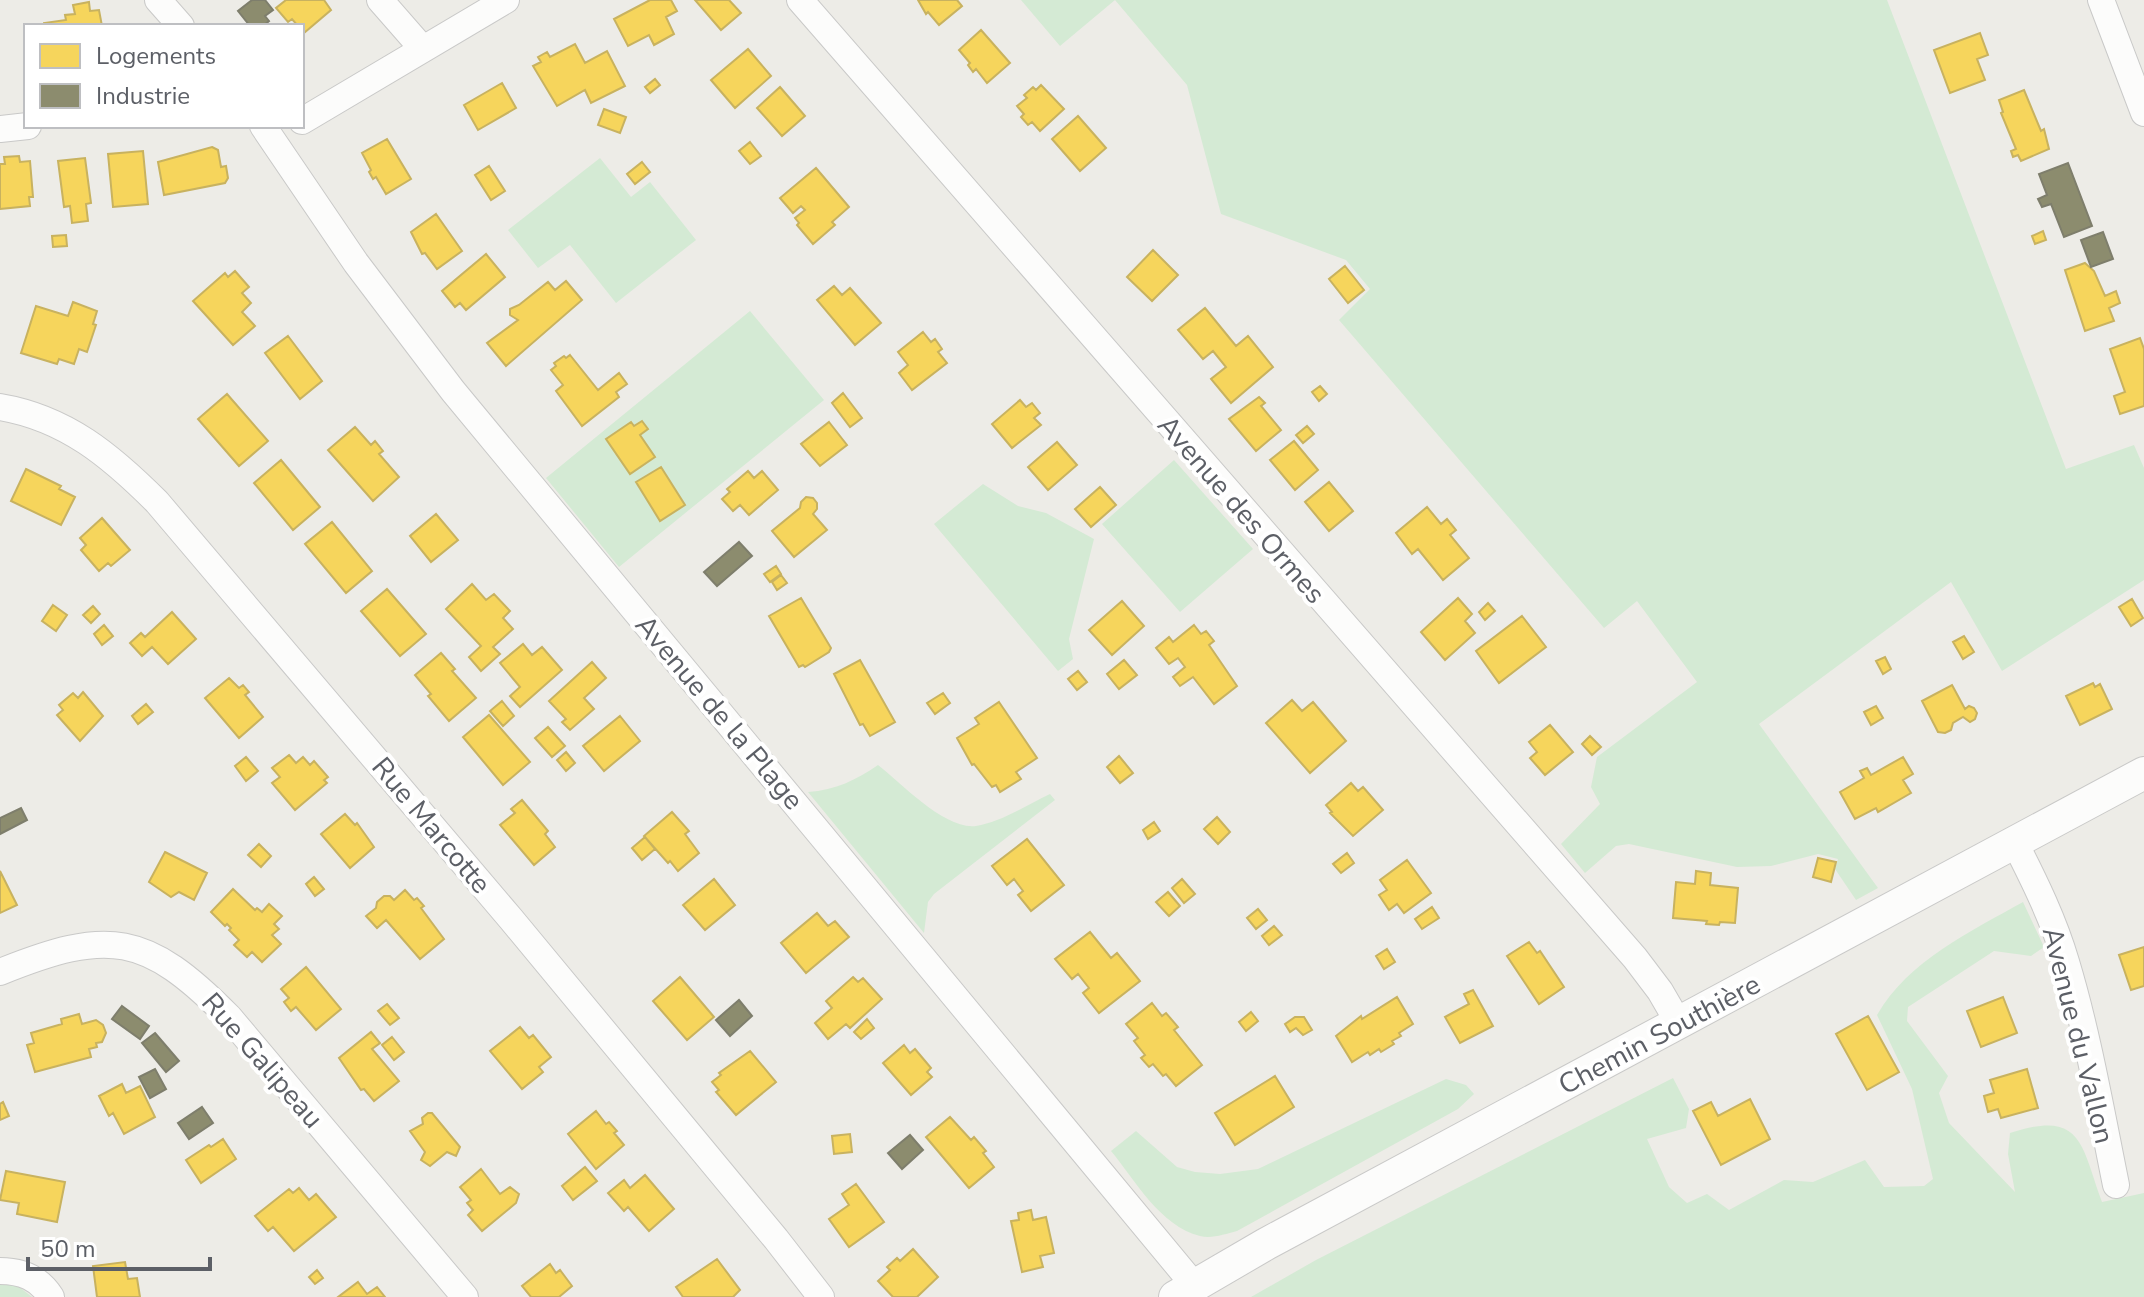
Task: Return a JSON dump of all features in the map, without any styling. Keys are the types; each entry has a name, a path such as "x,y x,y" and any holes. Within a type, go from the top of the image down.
{"street":[{"path":"158,0 179,24"},
{"path":"380,0 422,48"},
{"path":"304,120 506,0"},
{"name":"Avenue des Ormes","path":"800,0 1635,958 1678,1022"},
{"path":"2101,0 2144,113"},
{"path":"0,129 24,126"},
{"name":"Avenue de la Plage","path":"277,131 356,263 446,382 1184,1291"},
{"name":"Rue Marcotte","path":"0,407 40,417 87,440 157,502 451,848 821,1297"},
{"name":"Chemin Southière","path":"1184,1291 2144,773"},
{"name":"Avenue du Vallon","path":"2015,843 2047,908 2066,960 2091,1061 2116,1185"},
{"name":"Rue Galipeau","path":"0,972 44,956 100,944 128,946 166,962 202,989 229,1017 465,1297"},
{"path":"0,1271 27,1275 40,1282 51,1297"}],"green space":[{"path":"1021,0 1115,0 1060,46"},
{"path":"1115,0 1887,0 2066,469 2134,445 2144,468 2144,580 2002,671 1951,582 1759,724 1878,888 1856,900 1835,869 1838,859 1818,854 1771,866 1737,867 1629,844 1616,846 1585,873 1561,844 1600,804 1591,787 1597,757 1697,682 1637,601 1604,628 1339,320 1370,289 1346,260 1221,214 1187,85"},
{"path":"600,158 631,197 650,182 696,240 616,303 570,245 538,268 508,230"},
{"path":"750,311 824,400 619,567 546,478"},
{"path":"1174,460 1253,549 1180,612 1102,524"},
{"path":"983,484 1018,506 1046,513 1094,539 1069,639 1073,659 1058,671 934,524"},
{"path":"878,765 937,813 964,825 976,826 995,821 1050,794 1055,800 934,894 928,902 924,933 808,792 845,783"},
{"path":"2023,902 2044,947 2031,956 1994,951 1908,1007 1907,1021 1948,1076 1939,1093 1949,1123 2015,1192 2008,1154 2010,1133 2052,1126 2066,1129 2076,1137 2102,1202 2144,1193 2144,1297 1251,1297 1316,1260 1673,1078 1689,1109 1686,1128 1647,1139 1669,1187 1687,1203 1707,1194 1729,1210 1784,1180 1813,1182 1865,1160 1884,1187 1924,1186 1933,1179 1912,1089 1877,1015 1890,996 1923,963 1962,936"},
{"path":"1446,1079 1466,1085 1474,1094 1458,1109 1237,1231 1218,1236 1200,1236 1173,1223 1150,1201 1111,1151 1136,1131 1177,1167 1220,1174 1258,1169"},
{"path":"0,1284 18,1286 32,1297 0,1297"}],"building: Logements":[{"path":"286,0 324,0 331,10 304,33 304,24 296,24 292,19 288,22 276,8"},
{"path":"650,0 671,0 677,11 666,17 674,34 654,45 649,35 628,46 614,19"},
{"path":"695,0 729,0 741,13 721,30"},
{"path":"918,0 957,0 962,6 939,25 928,12 926,14"},
{"path":"89,2 90,11 99,10 102,24 44,24 66,20 65,15 75,14 73,5"},
{"path":"981,30 1010,63 987,83 976,69 973,72 959,50"},
{"path":"1980,33 1988,55 1977,59 1985,80 1950,93 1934,50"},
{"path":"575,44 585,63 607,51 625,86 591,103 585,90 557,106 533,66 541,62 538,57 547,52 550,57"},
{"path":"748,49 771,76 735,108 711,80"},
{"path":"655,79 660,85 650,93 645,87"},
{"path":"502,83 516,108 478,130 464,105"},
{"path":"1041,85 1064,109 1040,131 1032,122 1028,125 1017,106 1027,98 1024,95 1033,87 1036,90"},
{"path":"780,87 805,116 782,136 757,108"},
{"path":"2024,90 2041,131 2044,129 2049,149 2021,161 2018,155 2013,157 2011,151 2016,149 1999,100"},
{"path":"604,109 626,117 620,133 598,125"},
{"path":"1078,116 1106,148 1080,171 1052,139"},
{"path":"387,139 411,179 386,194 376,177 373,179 362,153"},
{"path":"750,142 761,156 750,164 739,151"},
{"path":"212,147 218,150 221,167 226,166 228,178 225,183 164,195 158,162"},
{"path":"143,151 148,204 113,207 108,154"},
{"path":"19,156 20,162 30,161 33,197 29,197 30,206 0,209 0,164 5,164 4,157"},
{"path":"85,158 91,203 86,204 88,221 72,223 70,206 64,207 58,161"},
{"path":"642,162 650,172 635,184 627,174"},
{"path":"489,166 505,191 491,200 475,175"},
{"path":"816,168 849,207 832,222 835,225 813,244 795,218 805,210 801,206 793,213 780,198"},
{"path":"436,214 462,251 437,269 425,253 422,254 411,232"},
{"path":"2043,231 2046,240 2035,244 2032,236"},
{"path":"66,235 67,246 53,247 52,236"},
{"path":"1153,250 1178,275 1152,301 1127,277"},
{"path":"486,254 505,277 466,310 460,303 455,307 442,291"},
{"path":"2085,263 2094,271 2105,296 2116,291 2120,303 2109,308 2114,321 2085,331 2065,270"},
{"path":"1345,266 1364,290 1348,303 1329,279"},
{"path":"235,271 249,287 242,293 251,303 242,312 255,326 233,345 193,301 225,273 228,277"},
{"path":"566,281 582,300 506,366 487,343 518,320 510,315 510,309 548,282 555,290"},
{"path":"834,286 842,295 850,288 881,323 855,345 817,300"},
{"path":"73,302 97,311 87,352 79,349 74,364 59,359 57,364 21,353 36,306 68,316"},
{"path":"1205,308 1236,346 1248,336 1273,367 1231,403 1211,379 1226,367 1213,351 1203,359 1178,330"},
{"path":"923,332 931,342 935,339 942,349 938,352 947,363 912,390 899,373 908,365 898,352"},
{"path":"288,336 322,381 300,399 265,353"},
{"path":"2140,338 2144,349 2144,406 2120,414 2114,396 2125,392 2110,349"},
{"path":"570,355 598,390 619,373 627,384 616,392 619,397 582,426 556,391 563,385 551,370 556,366 554,363"},
{"path":"1320,386 1327,394 1319,401 1312,392"},
{"path":"843,393 862,418 850,427 832,403"},
{"path":"227,394 268,441 239,466 198,419"},
{"path":"1259,397 1265,403 1261,406 1281,430 1256,451 1229,419"},
{"path":"1020,400 1026,407 1032,403 1040,413 1034,418 1041,425 1012,448 992,424"},
{"path":"642,421 648,429 640,435 655,457 630,474 606,439 631,422 634,426"},
{"path":"829,422 847,445 820,466 801,444"},
{"path":"1307,426 1314,434 1303,443 1296,435"},
{"path":"355,427 371,445 375,441 383,451 379,454 399,477 373,501 328,450"},
{"path":"1294,441 1318,470 1295,490 1270,460"},
{"path":"1057,442 1077,465 1048,490 1028,467"},
{"path":"281,460 320,507 293,530 254,483"},
{"path":"661,467 685,505 660,521 636,482"},
{"path":"26,469 61,486 59,489 75,497 61,525 11,501"},
{"path":"748,471 754,478 762,471 778,490 749,515 740,505 733,511 722,499 730,492 727,489"},
{"path":"1329,482 1353,511 1329,531 1305,502"},
{"path":"1100,487 1116,505 1091,527 1075,509"},
{"path":"806,497 813,498 817,503 813,514 827,530 794,557 772,531 800,508"},
{"path":"1427,507 1441,524 1447,519 1456,530 1450,535 1469,558 1443,580 1418,549 1412,554 1396,533"},
{"path":"436,514 458,540 431,562 410,536"},
{"path":"102,518 130,550 111,566 108,563 99,571 81,550 86,545 80,538"},
{"path":"332,522 372,571 346,593 305,544"},
{"path":"776,566 781,574 770,582 764,574"},
{"path":"781,575 787,583 777,590 772,582"},
{"path":"472,584 486,600 494,594 510,611 503,618 513,629 493,647 500,654 481,671 469,657 481,646 446,609"},
{"path":"387,589 426,634 400,656 361,611"},
{"path":"801,598 831,648 805,667 799,667 769,616"},
{"path":"1458,598 1472,614 1465,621 1475,633 1445,660 1421,632"},
{"path":"2132,599 2143,618 2131,626 2119,607"},
{"path":"1122,601 1144,626 1112,655 1089,630"},
{"path":"1488,603 1495,611 1485,620 1479,612"},
{"path":"53,605 67,615 56,631 42,621"},
{"path":"93,606 100,614 91,623 83,615"},
{"path":"172,612 196,639 168,664 152,647 142,656 130,643 141,633 145,637"},
{"path":"1522,616 1546,647 1499,683 1476,651"},
{"path":"104,625 113,636 102,645 94,634"},
{"path":"1194,625 1201,634 1206,631 1214,641 1209,645 1237,686 1214,704 1193,677 1180,686 1173,677 1185,667 1178,658 1169,664 1156,648 1169,637 1173,642"},
{"path":"1964,636 1974,652 1963,659 1953,642"},
{"path":"523,644 532,655 542,647 562,670 520,707 510,696 520,687 500,663"},
{"path":"441,653 476,698 449,721 415,675"},
{"path":"1885,657 1891,669 1883,674 1876,661"},
{"path":"860,660 895,722 870,736 863,724 860,725 834,674"},
{"path":"1124,660 1137,675 1119,689 1107,674"},
{"path":"592,662 606,678 584,698 594,709 570,730 562,722 566,719 549,701"},
{"path":"1078,671 1087,682 1077,690 1068,679"},
{"path":"229,678 239,688 243,685 249,692 245,695 263,717 239,738 205,698"},
{"path":"2093,683 2095,687 2100,684 2112,709 2080,725 2066,696"},
{"path":"1952,685 1965,709 1969,706 1977,713 1970,722 1963,717 1953,723 1951,730 1938,732 1922,701"},
{"path":"83,692 103,716 80,741 57,715 63,710 59,705 73,693 78,698"},
{"path":"943,693 950,703 935,714 927,703"},
{"path":"1292,700 1302,711 1313,702 1346,741 1310,773 1266,723"},
{"path":"502,701 514,716 503,726 490,711"},
{"path":"999,702 1037,758 1016,772 1021,779 1000,792 972,765 957,738 979,724 975,718"},
{"path":"146,704 153,712 138,724 132,716"},
{"path":"1876,706 1883,718 1871,725 1864,712"},
{"path":"489,715 530,762 503,785 463,737"},
{"path":"620,716 640,741 604,771 583,746"},
{"path":"1550,725 1573,752 1545,775 1530,758 1537,752 1529,742"},
{"path":"548,727 565,746 552,757 535,738"},
{"path":"1590,736 1601,747 1592,755 1582,744"},
{"path":"566,752 575,763 566,771 557,760"},
{"path":"289,755 296,763 303,757 310,765 314,761 328,777 324,780 327,783 295,810 272,783 280,777 272,768"},
{"path":"1119,756 1133,773 1120,783 1107,767"},
{"path":"246,757 258,771 246,781 235,766"},
{"path":"1903,757 1913,774 1903,780 1911,793 1878,812 1876,808 1855,819 1840,792 1864,778 1860,771 1867,768 1871,775"},
{"path":"1351,783 1358,791 1363,787 1383,810 1353,836 1326,805"},
{"path":"522,800 548,831 545,834 555,847 534,865 500,825 515,813 511,809"},
{"path":"672,812 689,831 685,834 699,853 678,871 644,836"},
{"path":"345,814 355,825 357,823 374,847 350,868 321,834"},
{"path":"1217,817 1230,832 1218,844 1204,829"},
{"path":"1154,822 1160,831 1148,839 1143,830"},
{"path":"645,837 655,849 642,860 632,848"},
{"path":"1027,839 1064,885 1031,911 1018,895 1023,891 1014,879 1007,885 992,866"},
{"path":"259,844 271,856 261,867 248,855"},
{"path":"165,852 207,873 194,900 179,892 171,897 149,882"},
{"path":"1347,853 1354,863 1341,873 1333,864"},
{"path":"1818,858 1836,862 1831,882 1813,877"},
{"path":"1407,860 1431,893 1404,913 1397,904 1389,910 1379,895 1387,890 1380,880"},
{"path":"0,871 17,905 0,913"},
{"path":"1696,871 1711,873 1710,885 1738,888 1735,923 1706,924 1707,921 1673,918 1676,882 1695,884"},
{"path":"314,877 324,889 315,896 306,884"},
{"path":"714,879 735,905 705,930 683,905"},
{"path":"1182,879 1195,894 1184,903 1172,888"},
{"path":"233,889 255,910 257,908 262,912 269,904 282,916 274,924 279,929 272,935 281,944 262,962 252,952 247,957 234,945 239,940 229,930 231,928 211,912"},
{"path":"405,890 424,906 421,908 444,939 420,959 386,920 377,928 366,916 384,896 394,900"},
{"path":"1168,892 1180,906 1169,916 1156,902"},
{"path":"1432,907 1439,918 1422,929 1415,919"},
{"path":"1258,909 1267,920 1256,929 1247,918"},
{"path":"817,913 828,926 835,921 849,937 806,973 781,943"},
{"path":"1274,926 1282,935 1269,945 1262,936"},
{"path":"1090,932 1111,958 1117,953 1140,981 1099,1013 1083,993 1089,988 1078,974 1072,979 1055,959"},
{"path":"1529,942 1537,953 1540,951 1564,987 1539,1004 1507,956"},
{"path":"2144,947 2144,986 2131,990 2119,955"},
{"path":"1387,949 1395,962 1384,969 1376,956"},
{"path":"306,967 341,1009 316,1030 296,1007 291,1011 284,1002 289,998 281,989"},
{"path":"680,977 714,1017 687,1040 653,1001"},
{"path":"853,977 858,982 863,978 882,999 850,1028 846,1024 828,1039 815,1023 832,1008 826,1001"},
{"path":"1473,990 1493,1026 1460,1043 1445,1017 1469,1004 1464,994"},
{"path":"1397,997 1413,1024 1399,1033 1401,1036 1392,1041 1394,1044 1381,1052 1379,1049 1370,1055 1368,1052 1352,1062 1336,1036 1361,1016 1362,1019"},
{"path":"2003,997 2017,1033 1981,1047 1967,1011"},
{"path":"1152,1003 1162,1016 1166,1013 1178,1027 1174,1030 1202,1065 1176,1086 1166,1074 1163,1076 1153,1064 1149,1067 1141,1058 1145,1055 1134,1041 1138,1038 1126,1024"},
{"path":"387,1004 399,1018 390,1025 378,1011"},
{"path":"1251,1012 1258,1021 1246,1031 1239,1022"},
{"path":"79,1014 82,1024 96,1020 103,1025 106,1033 102,1042 96,1043 97,1047 89,1049 91,1057 35,1072 27,1045 34,1043 31,1033 62,1024 61,1019"},
{"path":"1868,1016 1899,1072 1867,1090 1836,1034"},
{"path":"1295,1017 1304,1017 1312,1030 1303,1035 1296,1028 1290,1032 1285,1024"},
{"path":"867,1019 874,1028 861,1039 854,1032"},
{"path":"520,1027 529,1038 533,1035 551,1057 539,1067 543,1072 522,1089 490,1051"},
{"path":"371,1032 380,1043 372,1049 399,1081 374,1101 364,1089 361,1090 339,1058"},
{"path":"392,1037 404,1052 394,1060 382,1045"},
{"path":"904,1045 910,1053 915,1049 931,1068 927,1072 932,1077 911,1095 883,1063"},
{"path":"750,1051 776,1082 736,1115 716,1092 719,1090 712,1082 721,1075 719,1073"},
{"path":"2027,1069 2038,1108 2001,1118 1998,1109 1988,1112 1984,1096 1994,1093 1990,1080"},
{"path":"1275,1076 1294,1107 1235,1145 1215,1113"},
{"path":"122,1084 126,1093 140,1086 155,1117 124,1134 113,1113 109,1116 99,1096"},
{"path":"1750,1099 1770,1139 1721,1165 1693,1111 1711,1102 1718,1116"},
{"path":"3,1102 9,1116 0,1120 0,1104"},
{"path":"596,1111 606,1124 609,1122 617,1131 614,1133 624,1145 596,1169 568,1134"},
{"path":"432,1113 460,1147 456,1156 447,1152 430,1166 421,1160 425,1152 410,1131 423,1124 422,1118"},
{"path":"950,1117 971,1140 974,1137 994,1167 969,1188 926,1137"},
{"path":"850,1134 852,1152 834,1154 832,1136"},
{"path":"223,1139 236,1159 201,1183 186,1160"},
{"path":"585,1167 597,1181 573,1200 562,1186"},
{"path":"481,1169 500,1194 510,1187 519,1194 516,1203 482,1231 468,1215 473,1210 467,1203 471,1200 460,1187"},
{"path":"6,1171 65,1182 57,1222 17,1214 19,1203 0,1200"},
{"path":"645,1175 674,1209 649,1231 628,1207 624,1211 608,1193 624,1180 630,1188"},
{"path":"856,1184 884,1222 849,1247 829,1219 849,1205 842,1194"},
{"path":"299,1188 309,1200 316,1194 336,1217 294,1251 273,1227 268,1231 255,1216 289,1189 293,1193"},
{"path":"1031,1210 1033,1220 1046,1217 1054,1253 1040,1256 1043,1267 1022,1272 1011,1221 1019,1220 1018,1213"},
{"path":"913,1249 938,1277 917,1297 893,1297 878,1281 890,1270 887,1267 897,1258 900,1261"},
{"path":"717,1259 740,1290 733,1297 683,1297 676,1287"},
{"path":"125,1262 128,1279 137,1278 140,1297 97,1297 93,1266"},
{"path":"550,1264 556,1273 560,1270 572,1286 559,1297 531,1297 522,1286"},
{"path":"317,1270 323,1278 315,1284 309,1277"},
{"path":"358,1282 367,1294 377,1287 385,1297 338,1297"}],"building: Industrie":[{"path":"252,0 265,0 273,10 265,16 269,21 265,24 248,24 238,11"},
{"path":"2068,163 2092,226 2064,237 2051,204 2042,207 2038,199 2047,195 2039,174"},
{"path":"2103,232 2113,259 2091,267 2081,240"},
{"path":"739,542 752,556 717,586 704,572"},
{"path":"21,808 27,820 0,834 0,818"},
{"path":"739,1000 752,1016 730,1036 716,1020"},
{"path":"122,1006 149,1026 140,1039 112,1019"},
{"path":"155,1033 179,1061 166,1072 142,1043"},
{"path":"155,1069 166,1089 150,1098 139,1077"},
{"path":"202,1107 213,1123 189,1139 178,1123"},
{"path":"910,1135 923,1150 902,1169 888,1153"}]}
